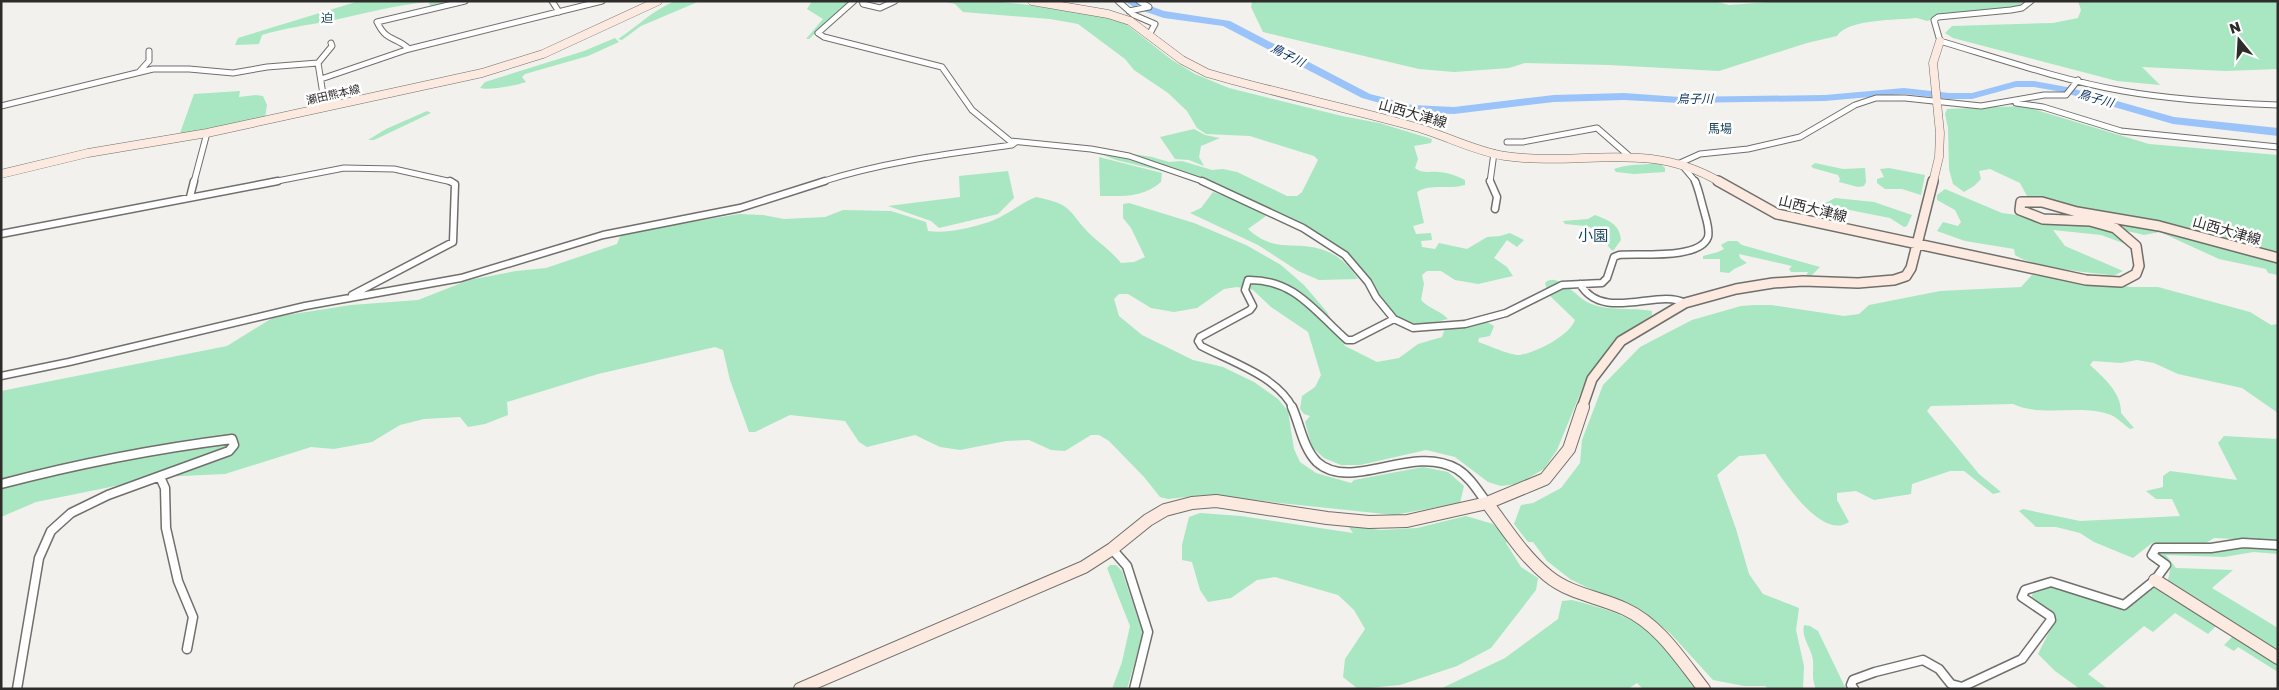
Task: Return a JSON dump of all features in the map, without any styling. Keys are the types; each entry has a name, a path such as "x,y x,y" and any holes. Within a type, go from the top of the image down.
{"main road":[{"name":"瀬田熊本線","path":"1,174 88,153 207,133 514,64 543,54 658,1"},
{"name":"山西大津線","path":"1032,1 1130,21 1182,60 1207,73 1417,126 1494,153 1520,156 1628,154 1680,163 1702,171 1760,207 1778,214 2086,280 2121,282 2136,274 2139,266 2136,246 2122,233 2105,225 2035,217 2020,210 2021,202 2030,200 2076,212 2168,228 2251,253 2278,258"},
{"path":"800,689 1025,594 1084,567 1112,549 1148,520 1165,510 1192,503 1216,501 1327,518 1369,522 1407,521 1487,503 1545,479 1569,449 1592,379 1621,341 1685,303 1736,289 1773,283 1803,281 1858,283 1894,280 1906,276 1911,268 1939,157 1940,133 1933,62 1940,41"},
{"path":"1487,503 1548,576 1567,588 1634,614 1650,625 1658,631 1704,689"},
{"path":"2155,580 2278,658"}],"street":[{"path":"409,49 404,43 393,42 387,38 380,30 379,20 465,1"},
{"path":"552,1 559,12"},
{"path":"321,79 409,49 602,1"},
{"path":"854,1 818,33 832,40 942,67 972,110 992,129 1005,138 1016,142 1091,148 1129,156 1194,178 1303,228 1332,244 1345,255 1368,282 1376,297 1394,319 1413,328 1465,324 1506,313 1562,285 1602,283 1607,278 1614,257 1619,254 1681,252 1703,246 1708,237 1704,211 1696,182 1680,163 1693,156 1707,152 1734,151 1792,139 1826,124 1864,102 1880,99 1936,101 1982,106 2047,93 2066,95 2078,80"},
{"path":"862,1 863,4 879,8 887,7 895,1"},
{"path":"1118,1 1155,24 1149,35"},
{"path":"1130,10 1149,7 1139,1"},
{"path":"2031,1 2022,8 1938,17 1934,20 1940,41 2078,80 2149,95 2278,105"},
{"path":"1,106 139,72 166,68 233,73 267,67 318,64 332,46 331,43"},
{"path":"139,72 149,61 149,51"},
{"path":"318,64 324,107"},
{"path":"2008,102 2038,105 2121,132 2278,147"},
{"path":"1507,142 1524,142 1598,128 1628,154"},
{"path":"190,197 207,133"},
{"path":"1,376 78,360 305,306 461,278 603,235 740,208 858,170 907,160 1012,145 1016,142"},
{"path":"1494,153 1490,182 1497,197 1495,209"},
{"path":"1,234 344,168 394,169 449,180 455,184 453,242 345,299"},
{"path":"1394,319 1353,340 1346,340 1330,327 1304,297 1293,289 1260,278 1248,280 1245,290 1253,306 1250,310 1200,337 1198,341 1201,346 1263,380 1285,396 1296,411 1308,452 1317,462 1329,470 1350,474 1415,460 1443,463 1458,469 1470,479 1487,503"},
{"path":"1580,284 1587,295 1597,300 1646,304 1676,298 1685,303"},
{"path":"1,484 90,462 184,445 232,439 234,444 229,451 108,495 71,513 51,531 39,558 17,689"},
{"path":"160,477 165,488 166,528 178,581 193,618 187,649"},
{"path":"1854,689 1851,686 1853,680 1875,672 1923,660 1939,669 1951,684 1962,687 2022,659 2051,620 2050,616 2022,597 2025,590 2050,582 2124,605 2155,580 2166,565 2152,555 2156,548 2211,548 2243,543 2278,545"},
{"path":"1112,549 1128,566 1148,632 1134,689"}],"green space":[{"path":"359,1 455,1 431,6 428,2 391,7 262,35 259,44 235,45 238,38"},
{"path":"675,1 700,1 641,26 622,40 618,39 653,14"},
{"path":"812,1 850,1 809,39 806,39 823,19 807,9"},
{"path":"941,1 993,1 1083,11 1122,21 1172,60 1195,74 1229,88 1342,116 1379,123 1432,139 1431,143 1414,146 1418,159 1415,168 1423,172 1452,174 1465,180 1465,185 1434,187 1417,192 1424,223 1413,226 1416,234 1431,233 1432,240 1421,241 1422,247 1435,249 1439,243 1467,249 1487,237 1510,233 1524,240 1517,247 1507,240 1494,258 1507,267 1513,276 1478,284 1455,280 1441,271 1427,271 1422,275 1424,284 1421,300 1448,319 1427,324 1409,323 1397,318 1379,296 1373,282 1364,274 1339,252 1278,213 1166,172 1116,160 1095,152 1102,149 1152,157 1169,162 1182,161 1212,170 1223,169 1237,172 1287,196 1297,196 1302,192 1318,160 1314,156 1250,136 1206,134 1197,128 1187,111 1168,93 1134,70 1125,59 1078,24 1050,19 963,12 955,4"},
{"path":"1252,1 1714,1 1729,5 1782,1 2037,1 2020,4 2029,8 2021,11 2010,9 1940,17 1927,21 1917,18 1861,23 1842,30 1837,36 1807,43 1719,71 1525,63 1509,68 1454,72 1419,69 1263,32 1251,7"},
{"path":"2078,1 2278,1 2278,69 2225,71 2142,67 2160,85 2117,81 1953,38 1945,33 1952,26 2053,23 2078,18 2081,10"},
{"path":"615,38 619,42 588,56 525,74 522,77 526,82 496,88 480,88 485,82 584,51"},
{"path":"240,91 239,97 263,96 267,105 265,118 179,136 194,94"},
{"path":"2023,106 2149,144 2278,155 2278,256 2028,198 2020,183 1990,169 1979,171 1981,179 1964,192 1953,184 1949,169 1948,128 1945,114 1947,109"},
{"path":"427,111 431,113 374,140 368,140 386,129"},
{"path":"1194,129 1205,135 1220,138 1201,146 1199,157 1204,166 1189,160 1175,159 1160,137"},
{"path":"1099,157 1162,173 1161,182 1147,191 1132,195 1100,196"},
{"path":"1659,162 1665,168 1665,172 1634,174 1616,172 1614,169 1625,166"},
{"path":"1815,163 1843,169 1865,168 1866,182 1864,186 1858,187 1839,182 1838,175 1813,168 1811,166"},
{"path":"1889,168 1925,175 1921,195 1902,189 1885,189 1877,183 1877,179 1884,177 1880,169"},
{"path":"1008,171 1014,198 998,214 939,228 931,221 888,206 960,197 959,176"},
{"path":"1945,189 2002,213 2025,216 2036,222 2090,223 2119,232 2131,246 2101,235 2053,230 2065,246 2123,271 2115,275 2109,275 2047,266 2015,255 2014,249 1965,241 1937,231 1943,222 1958,226 1961,222 1955,210 1937,200 1937,195"},
{"path":"1213,192 1247,204 1266,216 1248,229 1258,237 1277,244 1306,246 1326,251 1344,262 1358,279 1319,280 1298,271 1258,245 1190,213 1201,208"},
{"path":"1036,197 1058,203 1070,210 1084,228 1121,263 1134,262 1145,257 1131,228 1123,218 1123,204 1129,203 1194,223 1246,245 1281,265 1304,285 1327,312 1345,346 1377,362 1399,358 1418,344 1442,337 1445,328 1482,319 1494,326 1490,336 1479,338 1478,342 1516,355 1543,347 1566,332 1575,320 1548,294 1545,283 1549,280 1555,280 1566,285 1587,302 1594,305 1652,311 1652,315 1616,339 1587,377 1557,450 1544,469 1518,484 1501,486 1488,482 1455,457 1426,450 1360,465 1341,465 1324,458 1312,447 1305,422 1310,416 1304,414 1300,409 1302,396 1315,387 1321,375 1308,332 1271,307 1253,290 1237,287 1224,289 1197,308 1174,312 1151,308 1128,294 1119,294 1114,299 1119,316 1142,335 1193,360 1223,367 1254,382 1278,399 1288,411 1294,449 1300,462 1316,473 1351,483 1354,480 1423,467 1448,472 1464,486 1460,503 1394,515 1205,495 1168,499 1160,497 1144,477 1109,441 1099,435 1091,435 1065,451 1051,450 1029,440 1006,441 960,450 940,447 915,435 867,447 859,442 845,421 790,415 755,432 749,432 730,380 723,350 715,347 598,374 507,402 508,415 485,424 468,427 460,417 424,419 400,425 372,442 334,449 311,447 225,474 160,477 36,502 1,517 1,391 227,346 274,317 351,305 418,300 469,280 516,271 546,268 617,244 621,234 739,214 763,215 784,219 825,217 843,210 891,211 926,222 928,231 944,232 994,220"},
{"path":"1835,198 1874,202 1912,215 1907,226 1904,227 1890,218 1839,208 1826,210 1822,208 1825,203"},
{"path":"1595,215 1609,221 1618,230 1621,240 1613,251 1599,231 1585,226 1565,224 1563,221 1588,219"},
{"path":"2106,220 2134,223 2278,259 2278,275 2268,273 2266,269 2219,259 2160,232 2144,235 2123,230"},
{"path":"1728,241 1737,241 1742,245 1820,267 1811,276 1806,276 1808,272 1791,272 1789,269 1792,266 1739,254 1740,258 1747,263 1729,273 1720,272 1720,259 1703,259 1703,256 1724,249 1721,245"},
{"path":"2032,275 2131,287 2158,287 2250,312 2271,325 2278,324 2278,413 2242,388 2178,374 2154,363 2137,360 2121,363 2093,361 2090,365 2111,386 2118,399 2121,413 2134,428 2130,429 2111,415 2088,410 2037,410 2013,404 1931,406 1927,411 1979,474 2001,492 1993,494 1964,471 1950,471 1912,484 1911,494 1874,500 1856,491 1837,493 1837,500 1849,522 1838,526 1826,522 1813,514 1801,503 1765,454 1739,456 1717,475 1749,574 1763,594 1799,608 1796,630 1804,666 1803,689 1769,689 1765,686 1744,686 1713,680 1670,633 1634,606 1596,592 1570,579 1547,561 1533,542 1528,542 1514,524 1521,505 1533,503 1561,488 1580,463 1582,440 1603,385 1640,347 1692,320 1741,306 1755,305 1771,305 1844,316 1859,314 1869,305 1940,291 2021,287"},
{"path":"2224,436 2278,439 2278,540 2214,538 2206,543 2152,543 2133,558 2094,542 2080,533 2056,527 2036,527 2019,511 2023,509 2080,521 2180,516 2172,499 2156,499 2146,491 2163,487 2163,476 2170,471 2237,480 2218,443"},
{"path":"1200,513 1241,516 1353,533 1348,526 1381,530 1417,528 1466,516 1493,524 1508,540 1506,543 1521,567 1538,578 1536,590 1491,648 1457,666 1400,685 1358,689 1343,677 1345,659 1365,629 1354,610 1338,595 1275,577 1257,580 1231,598 1208,602 1200,590 1192,562 1182,560 1182,545 1189,517"},
{"path":"2248,545 2278,548 2278,554 2254,552 2224,557 2166,555 2176,568 2233,570 2212,588 2278,628 2278,650 2168,580 2171,565 2157,554 2158,551"},
{"path":"1110,565 1116,565 1122,571 1143,634 1127,689 1112,689 1122,662 1130,626 1107,568"},
{"path":"2051,586 2127,609 2154,588 2162,589 2217,625 2208,634 2175,613 2153,632 2144,626 2088,674 2108,689 2080,689 2055,671 2038,654 2056,618 2032,597 2033,592"},
{"path":"1572,600 1619,614 1651,633 1665,646 1695,689 1643,689 1637,683 1628,689 1440,689 1505,658 1558,619 1562,601"},
{"path":"1804,625 1818,631 1846,689 1816,689 1813,678 1812,656 1805,639"},
{"path":"2234,635 2278,663 2278,672 2238,647 2234,651 2224,645"}],"waterway":[{"name":"鳥子川","path":"1129,1 1140,7 1164,14 1226,23 1366,96 1412,109 1454,111 1554,99 1624,97 1657,97 1680,100 1825,98 1904,91 1949,96 1972,96 2016,84 2034,84 2063,89 2173,120 2278,132"}],"district":[{"name":"迫","path":"327,17"},
{"name":"馬場","path":"1720,128"},
{"name":"小園","path":"1593,235"}]}
